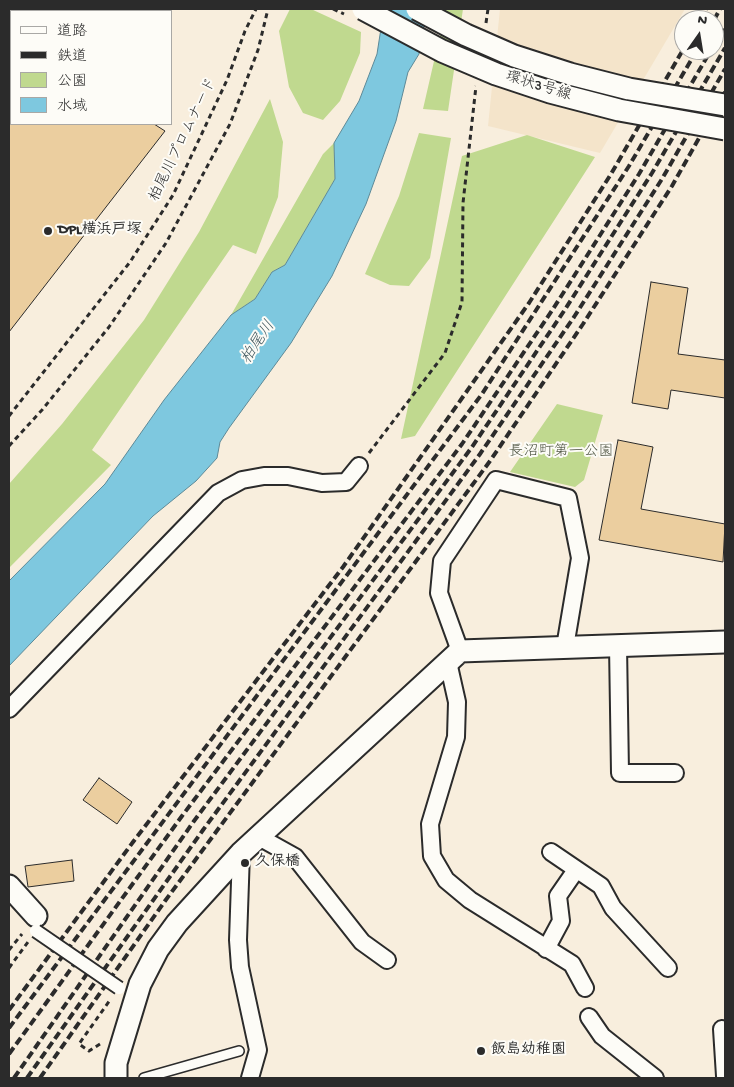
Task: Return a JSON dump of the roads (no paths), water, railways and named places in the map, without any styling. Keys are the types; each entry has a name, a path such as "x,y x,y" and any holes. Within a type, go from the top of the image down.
{"street":[{"name":"環状3号線","path":"364,9 442,51 496,74 550,92 618,110 725,129"},
{"name":"環状3号線","path":"417,9 514,56 570,74 629,90 725,105"},
{"path":"9,709 218,493 242,480 264,476 288,476 322,483 346,482 359,466"},
{"path":"566,647 580,558 568,498 496,480 442,561 439,593 454,657 458,702 456,737 430,824 432,856 446,880 470,900 572,964 585,988"},
{"path":"116,1078 116,1064 140,984 158,948 178,923 258,837 454,657 566,647 725,642"},
{"path":"618,646 620,773 675,773"},
{"path":"258,837 295,857 362,942 388,960"},
{"path":"551,852 601,886 614,908 668,968"},
{"path":"241,854 238,940 250,1078"},
{"path":"546,949 560,922 558,896 576,870"},
{"path":"9,886 36,923 119,988"},
{"path":"589,1017 602,1036 655,1078"},
{"path":"722,1029 725,1076"}],"lane":[{"path":"144,1078 248,1048"}],"water":[{"name":"柏尾川","path":"384,9 427,9 419,54 408,72 396,121 366,204 332,276 291,343 220,442 217,458 196,481 153,516 9,666 9,581 105,484 164,400 231,315 255,299 272,272 285,265 335,179 334,143 359,101 377,54"}],"railway":[{"path":"14,1078 194,821 472,447 564,311 652,173 725,48"},
{"path":"9,1010 133,842 343,567 529,303 611,174 677,60"},
{"path":"9,1028 482,394 629,166 691,60"},
{"path":"9,1054 182,816 462,444 553,309 639,174 705,60"},
{"path":"27,1078 203,830 480,454 574,317 662,179 725,69"},
{"path":"40,1078 165,901 490,461 583,324 672,186 725,92"}],"place":[{"name":"DPL横浜戸塚","path":"48,231"},
{"name":"久保橋","path":"245,863"},
{"name":"飯島幼稚園","path":"481,1051"}],"park label":[{"name":"長沼町第一公園","path":"561,453"}]}
